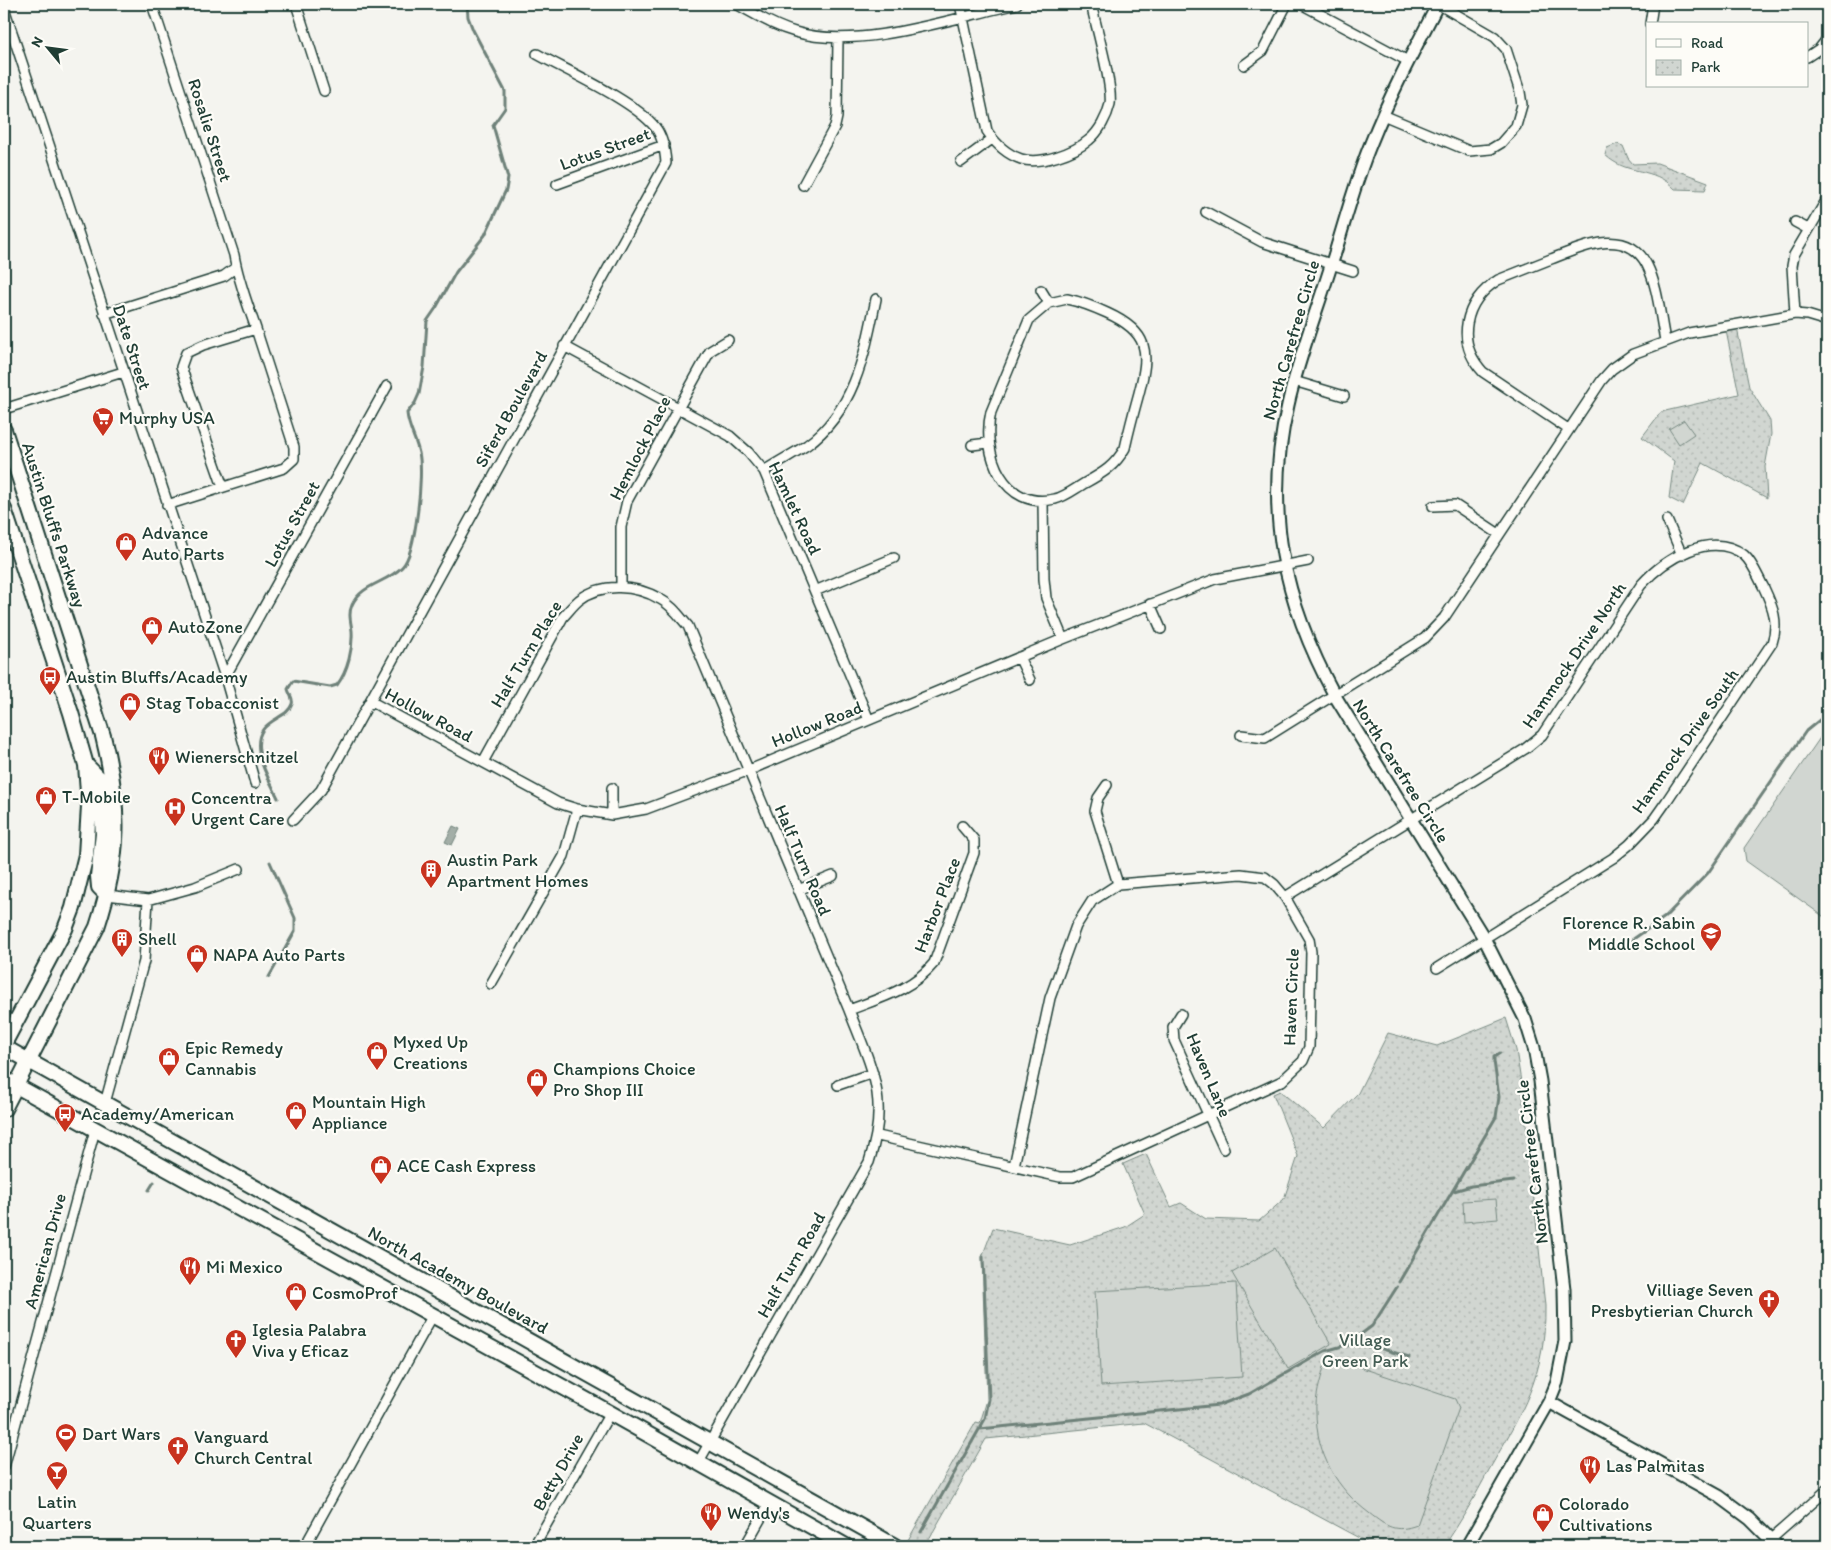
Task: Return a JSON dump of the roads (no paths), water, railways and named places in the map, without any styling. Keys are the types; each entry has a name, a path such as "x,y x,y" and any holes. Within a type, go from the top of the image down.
{"main road":[{"name":"North Carefree Circle","path":"1438,4 1408,61 1370,145 1294,381 1278,459 1277,504 1284,566 1292,602 1304,634 1335,696 1484,938 1525,1019 1534,1048 1540,1080 1556,1205 1565,1312 1563,1356 1557,1382 1549,1402 1467,1546"},
{"name":"Austin Bluffs Parkway","path":"4,430 103,736 113,774 116,839 107,895 97,927 29,1060 10,1083 4,1109"},
{"path":"4,509 86,765 89,785 89,830 86,855 73,908 65,929 4,1045"},
{"name":"Austin Bluffs Parkway","path":"39,616 53,619 68,631"},
{"path":"86,765 99,778 103,834 98,876 99,887 107,895"},
{"name":"North Academy Boulevard","path":"4,1045 895,1546"},
{"path":"10,1083 610,1413 846,1546"},
{"path":"1549,1402 1718,1496 1750,1518 1774,1543"}],"street":[{"name":"Rosalie Street","path":"152,4 234,256 235,268 241,279 294,447 294,459 284,468 223,487"},
{"path":"296,4 324,91"},
{"path":"736,4 746,6 768,22 797,33 838,38 865,38 1017,4"},
{"path":"960,4 986,131 992,139 1012,156 1032,161 1053,157 1081,146 1090,140 1098,130 1110,105 1110,93 1091,4"},
{"path":"1244,65 1263,51 1287,4"},
{"path":"1301,4 1408,61"},
{"path":"1383,115 1469,151 1479,151 1496,146 1510,136 1516,126 1522,105 1520,92 1506,49 1495,37 1438,4"},
{"path":"1650,22 1653,4"},
{"name":"Date Street","path":"4,8 225,678 255,783"},
{"path":"803,185 837,117 838,38"},
{"path":"1808,56 1819,49 1827,39"},
{"path":"537,54 632,106 656,127 664,145"},
{"path":"961,162 992,139"},
{"name":"Lotus Street","path":"557,184 664,145"},
{"name":"Siferd Boulevard","path":"293,820 321,790 666,163 664,145"},
{"path":"1795,314 1792,266 1808,229 1827,199"},
{"path":"1206,212 1262,242 1353,271"},
{"path":"1795,222 1808,229"},
{"path":"1568,429 1483,372 1475,363 1467,342 1466,328 1472,305 1486,287 1498,280 1595,243 1614,242 1623,244 1641,255 1651,273 1665,340"},
{"path":"104,314 224,276 235,268"},
{"path":"1041,290 1049,303"},
{"path":"764,471 808,444 826,428 843,405 855,385 864,360 876,299"},
{"path":"1068,299 1082,302 1126,322 1141,338 1146,353 1146,368 1125,448 1118,460 1109,469 1057,499 1043,501 1027,499 1014,493 1002,479 990,456 988,443 990,412 1022,332 1029,320 1049,303 1068,299"},
{"path":"1241,735 1265,738 1426,638 1444,618 1568,429 1612,369 1633,354 1665,340 1689,333 1795,314 1807,315 1827,321"},
{"path":"167,504 223,487 181,367 186,352 256,329"},
{"name":"Hemlock Place","path":"621,587 621,527 628,501 710,351 728,340"},
{"name":"Hamlet Road","path":"564,346 730,436 748,452 764,471 869,720"},
{"path":"4,409 123,372"},
{"path":"1294,381 1344,396"},
{"name":"Lotus Street","path":"225,678 387,386"},
{"path":"972,446 988,443"},
{"path":"1043,501 1046,598 1063,639"},
{"path":"1434,506 1455,505 1499,534"},
{"path":"1666,520 1682,555"},
{"name":"Hammock Drive North","path":"1286,897 1525,750 1542,735 1642,585 1659,568 1682,555 1699,548 1717,546"},
{"name":"Hammock Drive South","path":"1437,968 1613,858 1642,832 1666,802 1772,643 1776,624 1775,613 1751,564 1738,552 1717,546"},
{"path":"815,591 894,558"},
{"name":"Hollow Road","path":"370,701 558,802 577,809 612,815 646,809 747,771 1063,639 1215,579 1308,561"},
{"name":"Half Turn Place","path":"483,762 563,617 579,600 596,591 621,587 640,591 661,599 676,611 688,626 747,771"},
{"path":"1150,604 1161,629"},
{"path":"1020,657 1030,680"},
{"name":"Half Turn Road","path":"698,1463 869,1162 878,1136 879,1103 873,1074 849,1010 747,771"},
{"path":"1107,785 1098,798 1095,811 1118,884"},
{"path":"612,788 612,815"},
{"path":"491,984 564,856 577,809"},
{"name":"Harbor Place","path":"849,1010 910,986 924,975 934,963 974,853 974,840 962,826"},
{"path":"107,895 148,900 195,887 239,869"},
{"name":"Haven Circle","path":"878,1136 1060,1177 1073,1177 1282,1081 1303,1061 1308,1047 1311,952 1305,930 1286,897 1265,877 1241,874 1118,884 1092,901 1076,926 1050,998 1014,1166"},
{"path":"798,890 833,876"},
{"path":"105,1103 144,962 148,900"},
{"name":"Haven Lane","path":"1181,1014 1173,1027 1174,1040 1224,1149"},
{"path":"838,1085 873,1074"},
{"name":"American Drive","path":"4,1467 95,1130"},
{"path":"305,1546 433,1315"},
{"name":"Betty Drive","path":"534,1546 610,1413"},
{"path":"1774,1543 1827,1490"},
{"path":"746,1546 770,1504"}],"waterway":[{"path":"278,798 260,757 259,740 261,732 272,721 289,710 292,700 288,689 293,681 330,687 337,685 347,666 351,652 352,631 350,615 352,605 362,592 396,572 407,559 415,530 420,494 419,453 407,413 419,394 424,367 427,321 456,272 485,235 506,190 508,178 493,125 505,108 505,91 473,30 468,17 467,4"},
{"path":"1629,942 1665,917 1708,873 1806,731 1827,714"},
{"path":"269,977 295,931 295,918 270,862"},
{"path":"1399,1282 1496,1117 1499,1097 1494,1057 1500,1053"},
{"path":"1454,1191 1471,1186 1514,1181"},
{"path":"149,1190 154,1182"},
{"path":"921,1532 985,1419 989,1399 983,1257"},
{"path":"1348,1344 1372,1326 1397,1287"},
{"path":"980,1429 1219,1405 1249,1394 1325,1351 1346,1345 1376,1347 1409,1357"}],"place":[{"name":"Murphy USA","path":"103,437"},
{"name":"Advance Auto Parts","path":"126,562"},
{"name":"AutoZone","path":"152,646"},
{"name":"Austin Bluffs/Academy","path":"50,696"},
{"name":"Stag Tobacconist","path":"130,722"},
{"name":"Wienerschnitzel","path":"159,776"},
{"name":"T-Mobile","path":"46,816"},
{"name":"Concentra Urgent Care","path":"175,827"},
{"name":"Austin Park Apartment Homes","path":"431,889"},
{"name":"Florence R. Sabin Middle School","path":"1711,952"},
{"name":"Shell","path":"122,958"},
{"name":"NAPA Auto Parts","path":"197,974"},
{"name":"Myxed Up Creations","path":"377,1071"},
{"name":"Epic Remedy Cannabis","path":"169,1077"},
{"name":"Champions Choice Pro Shop III","path":"537,1098"},
{"name":"Mountain High Appliance","path":"296,1131"},
{"name":"Academy/American","path":"65,1133"},
{"name":"ACE Cash Express","path":"381,1185"},
{"name":"Mi Mexico","path":"190,1286"},
{"name":"CosmoProf","path":"296,1312"},
{"name":"Villiage Seven Presbytierian Church","path":"1769,1319"},
{"name":"Iglesia Palabra Viva y Eficaz","path":"236,1359"},
{"name":"Dart Wars","path":"66,1453"},
{"name":"Vanguard Church Central","path":"178,1466"},
{"name":"Las Palmitas","path":"1590,1485"},
{"name":"Latin Quarters","path":"57,1491"},
{"name":"Wendy's","path":"711,1532"},
{"name":"Colorado Cultivations","path":"1543,1533"}],"park label":[{"name":"Village Green Park","path":"1365,1350"}]}
